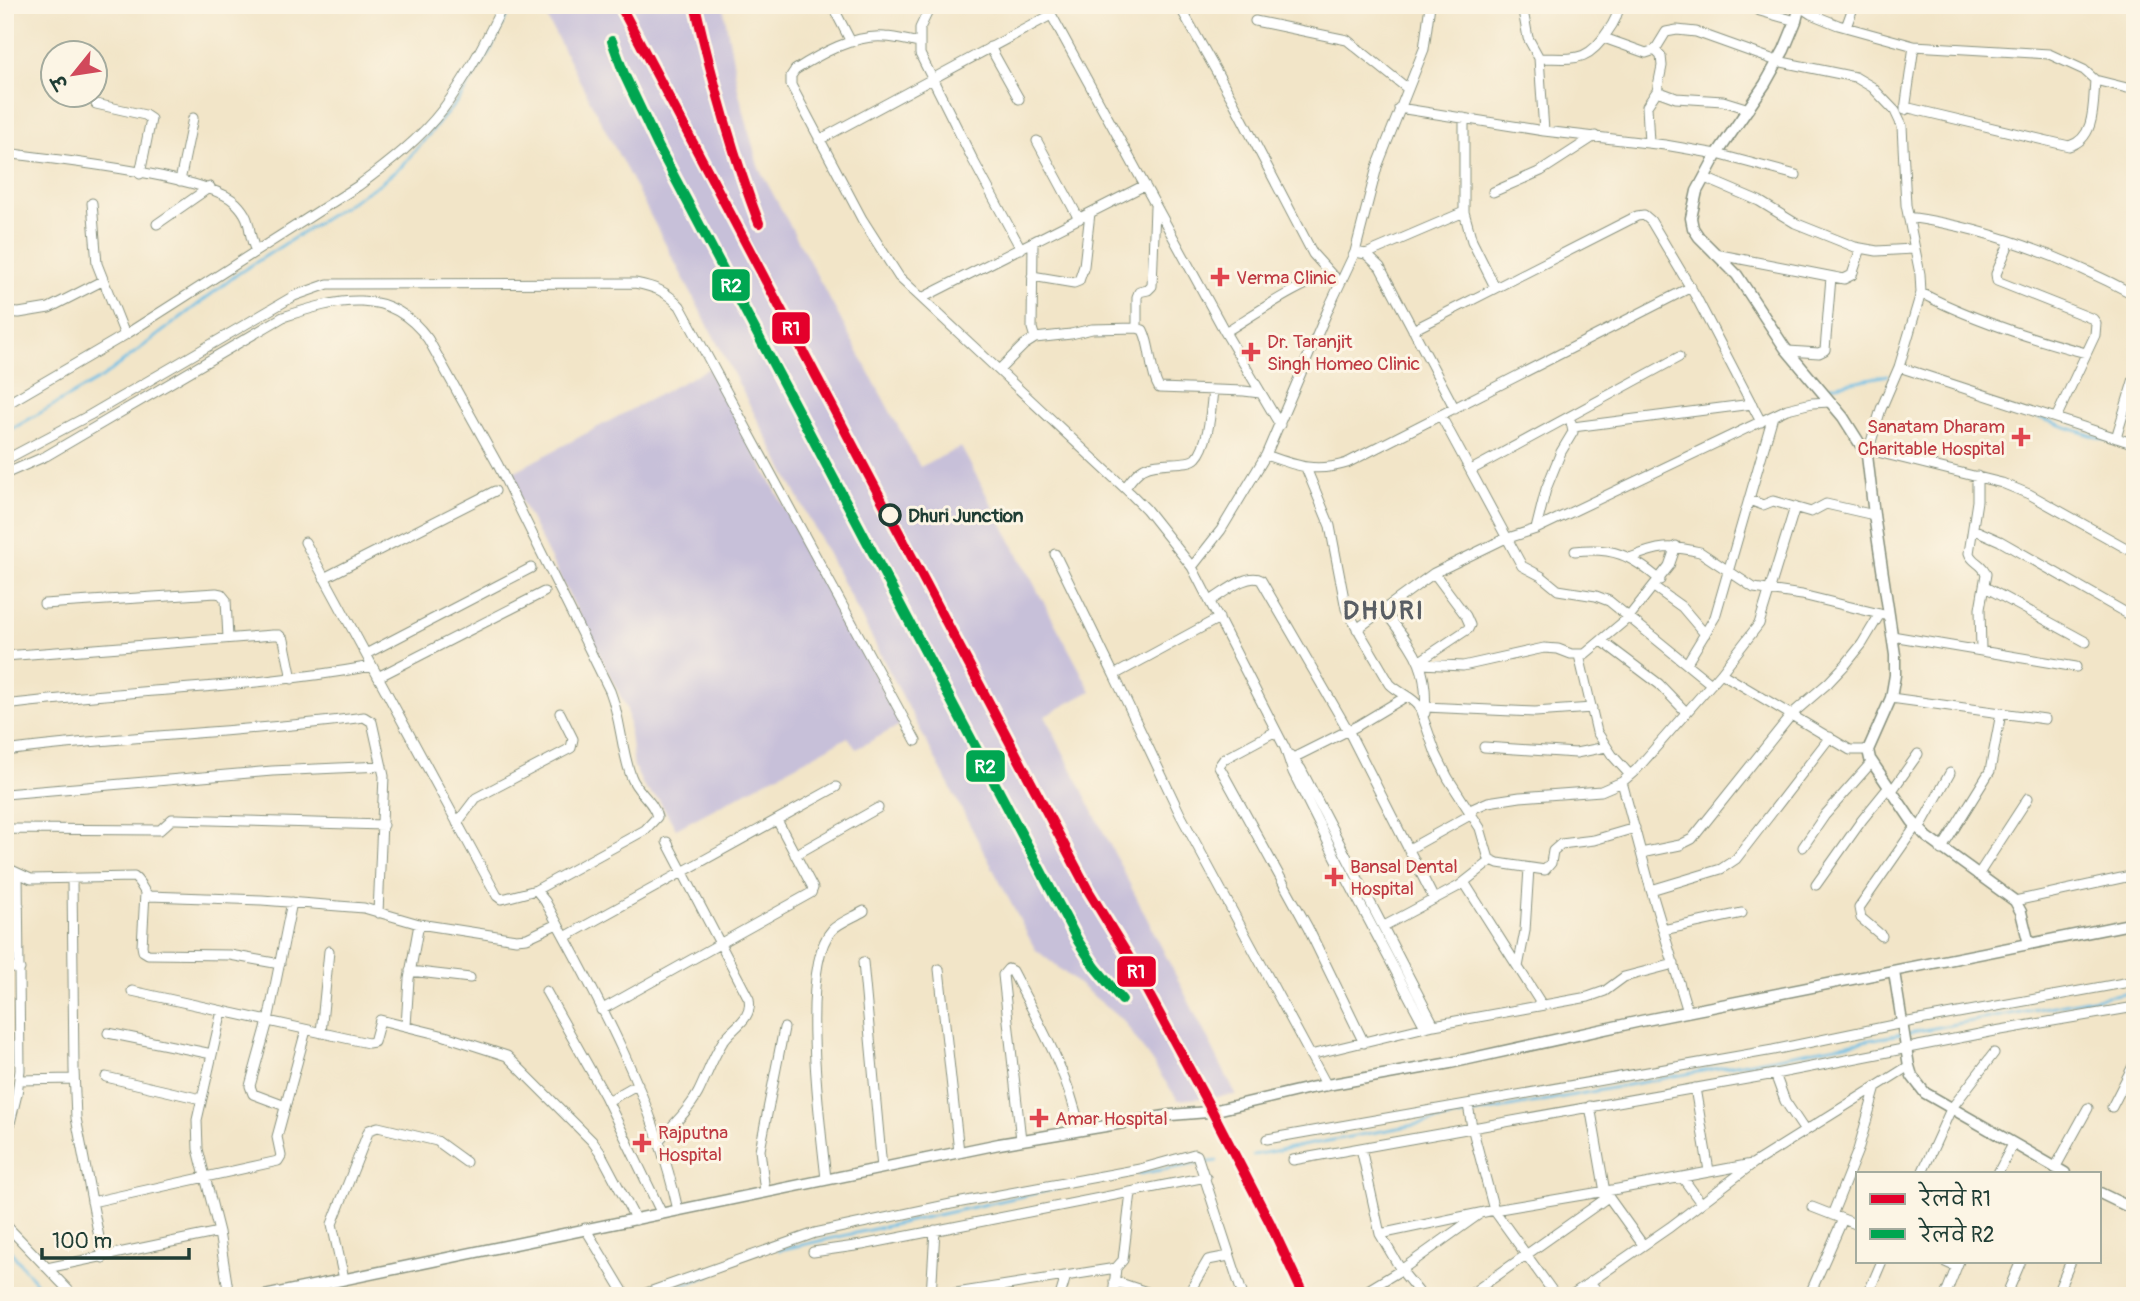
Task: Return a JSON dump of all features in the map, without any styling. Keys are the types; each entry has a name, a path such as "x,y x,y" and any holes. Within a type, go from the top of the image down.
{"street":[{"path":"5,405 125,335 358,186 405,148 441,111 468,72 503,5"},
{"path":"832,5 851,42"},
{"path":"931,5 920,28 920,54 1021,249"},
{"path":"1046,5 1225,332 1280,425"},
{"path":"1179,5 1313,254 1337,276"},
{"path":"1192,567 1221,530 1266,455 1337,276 1355,252 1373,180 1399,107 1424,49 1430,5"},
{"path":"1521,5 1528,38 1539,58 1544,131"},
{"path":"1539,58 1585,56 1604,38 1615,22 1619,5"},
{"path":"1752,5 1760,11 1796,21"},
{"path":"1846,27 1854,5"},
{"path":"2135,90 2095,80 2084,70 2049,54 1914,46 1846,27 1811,14 1800,6 1777,61 1704,177 1697,191 1691,218 1699,237 1737,275 1788,351 1843,417 1868,453 1978,476 2029,494 2135,553"},
{"path":"820,140 1051,15"},
{"path":"1255,21 1347,40 1408,89"},
{"path":"1604,38 1646,53 1655,50 1666,32 1685,30 1777,61 1846,74 1863,80 1884,98 1895,111 1902,126"},
{"path":"919,43 885,37 851,42 804,65 791,76 795,95 899,277 1125,488 1146,509 1192,567 1285,748 1293,772 1336,858 1429,1026"},
{"path":"1914,46 1902,126 1908,217 1920,274 1921,293 1899,367 1881,409 1868,453 1884,615 1892,636 1895,675 1891,698 1868,750 1871,763 1918,827 1941,850 2015,901 2021,912 2029,944"},
{"path":"990,47 1019,99"},
{"path":"1649,142 1647,106 1657,91 1662,66 1661,56 1655,50"},
{"path":"1905,107 2069,146 2086,135 2091,123 2095,80"},
{"path":"1657,91 1676,98 1723,101 1749,109"},
{"path":"108,107 145,115 151,119 140,174"},
{"path":"1399,107 1544,131 1649,142 1717,155 1796,175"},
{"path":"180,181 193,118"},
{"path":"1464,118 1464,212 1475,248 1495,287"},
{"path":"1493,192 1541,171 1595,136"},
{"path":"1037,141 1079,219"},
{"path":"5,153 210,187 233,200 243,211 251,225 256,251"},
{"path":"1704,177 1759,201 1795,223 1861,248 1877,251 1913,249"},
{"path":"922,298 1144,185"},
{"path":"158,224 210,187"},
{"path":"92,203 95,251 102,281 125,335"},
{"path":"1137,328 1137,297 1139,292 1152,286 1155,205"},
{"path":"1366,254 1464,212"},
{"path":"1032,276 1074,283 1079,281 1084,266 1090,213"},
{"path":"1413,330 1642,214 1651,221 1691,287 1760,422"},
{"path":"1908,217 1948,223 2032,248 2135,295"},
{"path":"2010,241 1996,274 1997,281 2093,319 2097,328 2056,418"},
{"path":"1033,243 1035,338"},
{"path":"1715,254 1844,279 1852,275 1861,248"},
{"path":"1355,252 1366,254 1380,267 1455,409"},
{"path":"1225,332 1297,289 1337,276"},
{"path":"1788,351 1819,354 1825,350 1831,277"},
{"path":"5,312 49,308 102,281"},
{"path":"5,460 90,415 294,296 328,284 635,283 658,288 669,294 680,306 916,741"},
{"path":"1266,455 1322,469 1347,463 1691,287"},
{"path":"1921,293 1995,325 2087,353"},
{"path":"5,474 46,456 283,317 320,305 360,301 387,304 400,310 420,328 428,340 498,465 610,691 618,713 633,780 655,807 657,817 645,830 536,890 500,899 305,542"},
{"path":"999,370 1035,338 1092,329 1137,328 1146,334 1159,388 1260,393"},
{"path":"1471,470 1679,357"},
{"path":"1899,367 2135,444"},
{"path":"2116,438 2135,375"},
{"path":"1125,488 1138,471 1146,467 1172,461 1192,461 1199,456 1208,429 1213,390"},
{"path":"1357,629 1434,573 1508,538 1536,529 1773,416 1801,405 1830,402"},
{"path":"1573,427 1752,404"},
{"path":"1441,416 1526,570 1541,576 1558,590 1605,598 1711,684"},
{"path":"1687,663 1716,617 1773,416"},
{"path":"1536,529 1545,489 1561,452 1572,436 1573,427 1568,418"},
{"path":"1306,467 1330,526 1342,598 1390,684 1419,706 1436,754 1480,828 1487,856 1491,861 1545,870 1549,868 1553,851 1561,844 1594,840 1634,828"},
{"path":"1978,476 1969,553 1970,558 1985,569 1985,587 1980,609 1981,650"},
{"path":"324,578 495,491"},
{"path":"1749,500 1762,505 1773,501 1814,512 1826,504 1874,514"},
{"path":"1409,849 1488,802 1601,791 1622,782 1630,775 1721,673 1759,624 1771,592 1776,563 1794,507"},
{"path":"1973,529 2000,541 2132,617 2135,604"},
{"path":"1630,558 1663,546 1676,546 1700,552 1754,589 1801,595 1884,615"},
{"path":"1420,663 1463,666 1544,648 1579,655 1590,650 1628,618 1657,583 1669,566 1676,546"},
{"path":"1575,551 1607,550 1630,558 1682,607 1705,634"},
{"path":"1055,554 1181,814 1327,1086"},
{"path":"366,654 531,568"},
{"path":"1420,663 1470,625 1434,573"},
{"path":"1210,601 1250,578 1258,577 1261,580 1348,730 1434,899"},
{"path":"1985,587 2086,642"},
{"path":"378,677 544,592"},
{"path":"44,604 216,593 226,600 228,638"},
{"path":"1384,610 1420,663 1425,677 1424,718"},
{"path":"1641,853 1680,845 1692,839 1792,714 1846,664 1884,615"},
{"path":"1114,675 1219,618"},
{"path":"5,656 279,635 284,640 292,679"},
{"path":"1892,636 2076,667"},
{"path":"1602,641 1659,684 1686,712"},
{"path":"1579,655 1597,732 1630,775"},
{"path":"5,705 109,693 292,679 372,666"},
{"path":"1721,673 1855,751 1868,750"},
{"path":"1293,758 1407,696"},
{"path":"1891,698 2045,719"},
{"path":"1425,707 1522,712 1591,708"},
{"path":"457,823 476,798 571,748 573,739 560,713"},
{"path":"1941,850 1990,771 2001,713"},
{"path":"5,751 95,740 292,727 364,717 372,722 384,776 378,913"},
{"path":"1276,731 1224,759 1219,766 1308,928 1364,1043"},
{"path":"1651,890 1721,869 1736,859 1830,737"},
{"path":"1484,747 1576,753 1606,747"},
{"path":"1285,748 1293,758 1384,926 1429,1026"},
{"path":"1816,885 1862,820 1918,754"},
{"path":"1803,847 1825,816 1871,763"},
{"path":"5,794 272,771 382,766"},
{"path":"1882,936 1861,918 1859,908 1918,827 1950,773"},
{"path":"1622,782 1651,890 1689,1012"},
{"path":"565,937 836,787"},
{"path":"1978,875 2028,798"},
{"path":"795,855 878,807"},
{"path":"5,833 12,830 160,830 172,819 383,825"},
{"path":"601,1010 811,894 813,888 777,820"},
{"path":"659,1140 697,1095 721,1044 729,1032 742,1023 750,1006 749,999 667,842"},
{"path":"1384,926 1464,882 1491,861"},
{"path":"5,867 31,879 134,877 142,884 145,893 142,946 148,954 230,955 280,964"},
{"path":"1518,967 1525,931 1529,868"},
{"path":"5,1144 19,1080 18,874"},
{"path":"2015,901 2135,875"},
{"path":"72,879 74,1079 78,1127 103,1258"},
{"path":"1464,882 1542,1005"},
{"path":"536,890 565,937 638,1084 670,1172 678,1210"},
{"path":"145,893 155,897 292,902 364,908 419,924 516,939 527,938 557,924"},
{"path":"285,1106 253,1094 250,1086 268,1021 292,902"},
{"path":"5,904 19,905"},
{"path":"826,1179 815,1063 815,985 819,961 831,931 864,911"},
{"path":"1663,930 1742,913"},
{"path":"264,1296 959,1152 1171,1115 1208,1112 2135,923"},
{"path":"406,1026 410,971 419,924"},
{"path":"321,1033 329,951"},
{"path":"863,962 882,1168"},
{"path":"1310,1055 1429,1026 1605,991 1624,977 1674,964"},
{"path":"5,967 20,969"},
{"path":"939,969 959,1152"},
{"path":"1021,1140 1003,975 1007,969 1012,971 1062,1069 1080,1130"},
{"path":"410,971 470,978"},
{"path":"1894,972 1909,1066 1918,1086 1951,1109 2060,1170 2088,1108"},
{"path":"1268,1139 1469,1107 1773,1050 1904,1029 2135,981"},
{"path":"132,991 372,1043 380,1020 499,1052 507,1056 592,1141 636,1220"},
{"path":"547,991 608,1101 662,1214"},
{"path":"1293,1160 1471,1124 1776,1074 2135,1007"},
{"path":"222,1011 201,1099 196,1137 219,1232 229,1296"},
{"path":"765,1192 760,1150 784,1028"},
{"path":"92,1202 278,1161 281,1156 277,1137 306,1030"},
{"path":"108,1033 212,1054"},
{"path":"1922,1172 1951,1109 1994,1054"},
{"path":"2112,1107 2135,1062"},
{"path":"1570,1296 1754,1163 1909,1066"},
{"path":"1776,1074 1785,1101 1805,1131"},
{"path":"106,1077 201,1099"},
{"path":"19,1080 74,1079"},
{"path":"608,1101 638,1084"},
{"path":"1832,1215 1858,1150 1876,1087"},
{"path":"1695,1088 1709,1171"},
{"path":"1590,1106 1606,1194 1643,1245"},
{"path":"1469,1107 1494,1210 1556,1296"},
{"path":"344,1279 332,1224 369,1130 379,1127 437,1141 466,1162"},
{"path":"1999,1172 2013,1144"},
{"path":"1361,1148 1380,1234 1401,1270 1422,1296"},
{"path":"638,1296 815,1233 951,1204 1140,1169 1194,1154 1199,1158 1205,1174 1243,1296"},
{"path":"1380,1234 1494,1210 1606,1194 1754,1163"},
{"path":"813,1252 862,1245 1131,1192 1205,1174"},
{"path":"1682,1177 1700,1203"},
{"path":"1113,1296 1116,1268 1123,1260 1131,1192"},
{"path":"1468,1296 1528,1255 1606,1194"},
{"path":"2102,1197 2135,1210"},
{"path":"1812,1207 1856,1224"},
{"path":"1358,1296 1401,1270 1483,1212"},
{"path":"1809,1296 1843,1219"},
{"path":"5,1224 74,1296"},
{"path":"585,1228 626,1296"},
{"path":"931,1296 935,1230"},
{"path":"47,1268 219,1232"},
{"path":"1187,1296 1208,1260 1229,1256"},
{"path":"1867,1296 1882,1262"},
{"path":"2006,1296 2021,1262"},
{"path":"2056,1296 2071,1262"},
{"path":"1945,1296 1958,1264"},
{"path":"937,1296 1116,1268"},
{"path":"1060,1296 1066,1276"},
{"path":"1114,1281 1159,1296"},
{"path":"1590,1282 1601,1296"}],"shaded area":[{"name":"Dhuri Junction","path":"540,5 723,5 738,89 758,166 920,467 961,447 1091,691 1045,716 1236,1095 1178,1100 1123,1020 1035,949"},
{"path":"709,368 902,724 856,749 848,737 676,829 659,800 645,789 634,767 627,709 508,475"}],"waterway":[{"path":"5,433 103,377 239,273 379,184 402,166 460,98 489,53 512,5"},
{"path":"1826,387 1888,375"},
{"path":"2028,414 2135,450"},
{"path":"1907,1033 2135,991"},
{"path":"1253,1155 1901,1034"},
{"path":"1204,1163 1217,1161"},
{"path":"1138,1174 1197,1164"},
{"path":"779,1250 1059,1188"},
{"path":"5,1244 46,1296"},
{"path":"654,1296 710,1275"}],"rail line":[{"name":"R1","path":"620,5 1088,890 1127,954 1212,1111 1304,1296"},
{"name":"R1","path":"695,5 723,116 759,223"},
{"name":"R2","path":"612,41 624,74 658,146 1078,941 1122,1000"}],"place":[{"name":"Verma Clinic","path":"1220,277"},
{"name":"Dr. Taranjit Singh Homeo Clinic","path":"1251,352"},
{"name":"Sanatam Dharam Charitable Hospital","path":"2021,437"},
{"name":"Dhuri Junction","path":"890,515"},
{"name":"Bansal Dental Hospital","path":"1334,877"},
{"name":"Amar Hospital","path":"1039,1118"},
{"name":"Rajputna Hospital","path":"642,1143"}],"district":[{"name":"DHURI","path":"1384,610"}]}
